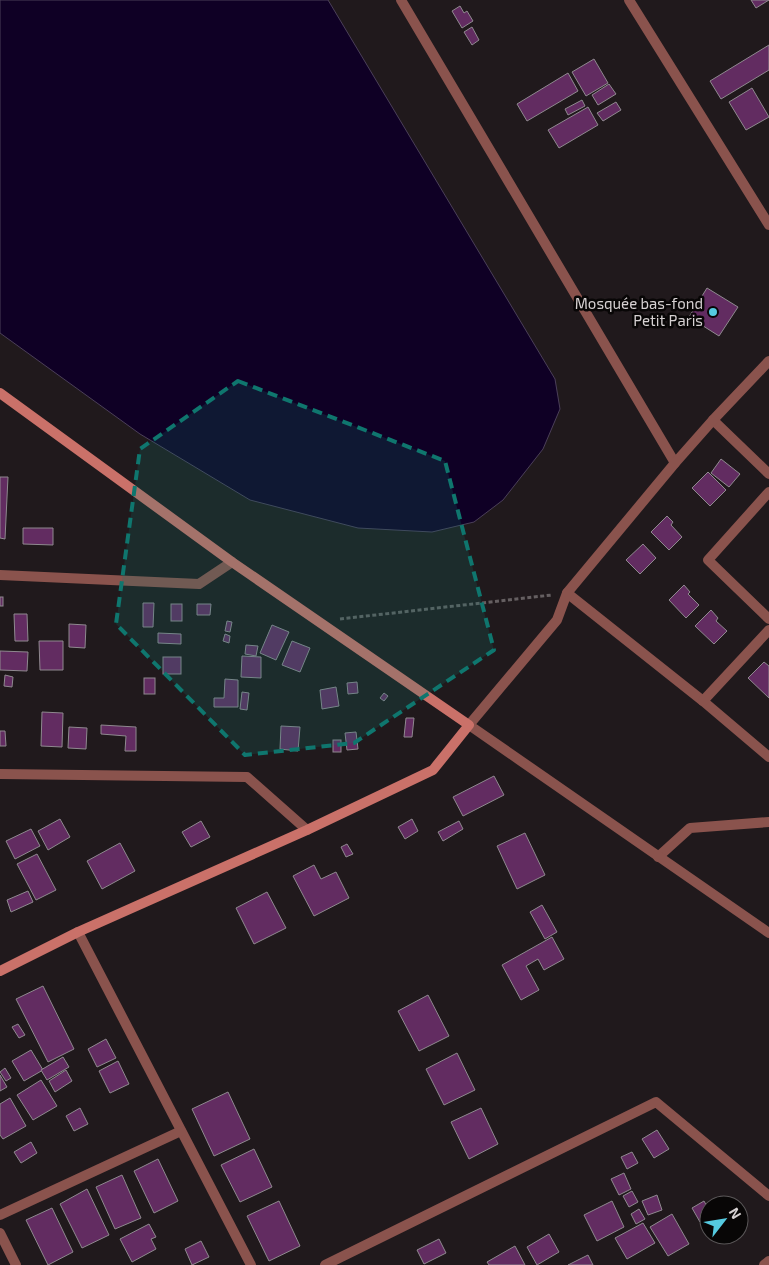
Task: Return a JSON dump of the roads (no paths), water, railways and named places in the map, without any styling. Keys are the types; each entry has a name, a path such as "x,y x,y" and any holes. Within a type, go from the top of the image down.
{"main road":[{"path":"0,393 232,562 469,726 433,770 307,830 78,932 0,971"}],"street":[{"path":"401,0 675,463"},
{"path":"629,0 769,225"},
{"path":"769,361 675,463 567,593 557,620 469,726 769,933"},
{"path":"713,420 769,474"},
{"path":"769,492 708,560 769,620"},
{"path":"0,575 199,584 232,562"},
{"path":"567,593 769,757"},
{"path":"703,702 769,630"},
{"path":"0,774 247,777 307,830"},
{"path":"658,856 690,828 769,822"},
{"path":"78,932 250,1265"},
{"path":"325,1265 656,1102 769,1196"},
{"path":"0,1215 181,1131"},
{"path":"0,1233 16,1265"},
{"path":"764,1265 769,1261"}],"place":[{"name":"Mosquée bas-fond Petit Paris","path":"713,312"}]}
